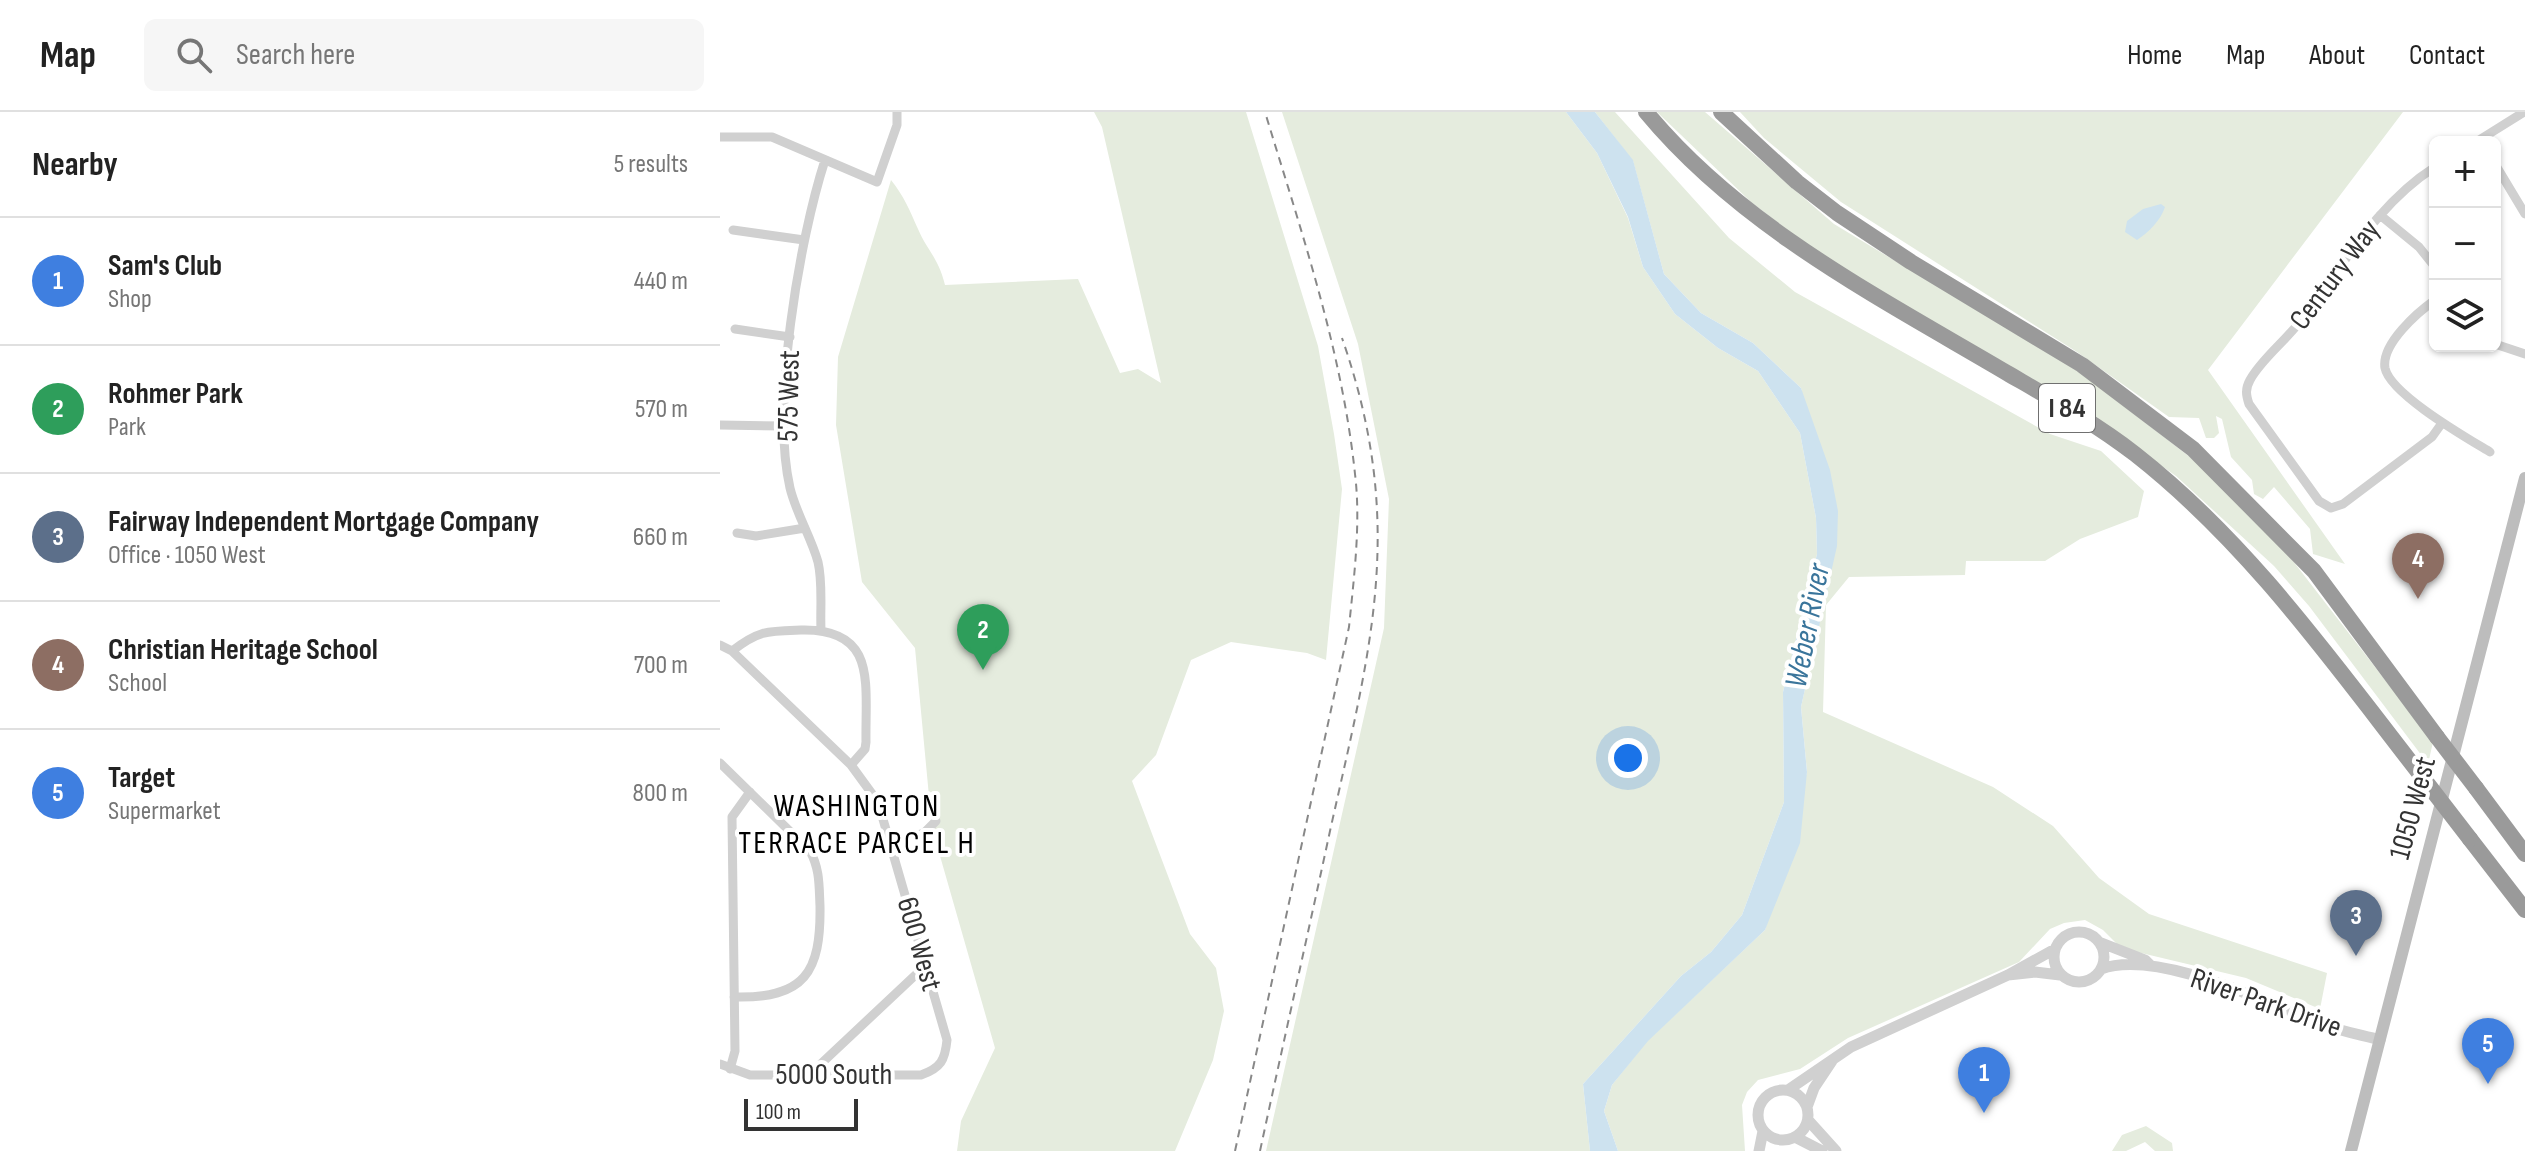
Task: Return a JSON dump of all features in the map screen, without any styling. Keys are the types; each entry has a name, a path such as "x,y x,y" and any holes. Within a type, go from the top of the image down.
{"highway":[{"name":"I 84","path":"1646,112 1748,208 1831,269 2075,412 2134,453 2266,576 2525,910"},
{"name":"I 84","path":"1721,112 1778,166 1837,213 1911,262 2082,365 2193,449 2314,571 2525,854"},
{"path":"2476,788 2525,842"}],"main road":[{"name":"1050 West","path":"2351,1151 2520,521 2525,478"}],"street":[{"path":"720,137 772,137 877,182 897,125 897,112"},
{"path":"2487,136 2524,112"},
{"name":"575 West","path":"821,630 818,564 790,487 785,426 790,337 804,240 825,160"},
{"name":"Century Way","path":"2429,171 2404,188 2380,215 2298,324 2250,380 2245,392 2249,404 2319,501 2331,508 2343,504 2432,437 2442,423"},
{"path":"2501,174 2525,214"},
{"path":"2380,215 2419,247 2429,260"},
{"path":"733,230 804,240"},
{"path":"2429,306 2402,332 2388,352 2385,367 2391,380 2442,423 2490,452"},
{"path":"735,329 790,337"},
{"path":"2501,346 2525,354"},
{"path":"720,425 785,426"},
{"path":"737,533 756,536 805,528"},
{"path":"732,651 758,632 821,630 842,636 862,658 866,742 865,749 851,765"},
{"name":"600 West","path":"720,645 732,651 873,790 947,1040 945,1059"},
{"path":"720,763 810,851 817,864 819,879 820,942 814,962 796,984 779,994 734,997"},
{"path":"730,1069 735,1051 732,817 750,792"},
{"path":"890,843 924,833 936,821"},
{"path":"1759,1151 1763,1131 1758,1118 1763,1099 1774,1091 1788,1090 1851,1047 2008,975 2055,949 2071,933 2086,933 2099,942 2104,955 2101,969 2091,979 2080,983 2060,975 2035,972 2008,975"},
{"name":"River Park Drive","path":"2099,942 2145,960 2151,966"},
{"path":"2055,949 2054,963 2060,975"},
{"name":"River Park Drive","path":"2101,969 2114,964 2151,966 2252,992 2327,1026 2380,1040"},
{"path":"809,1075 925,966"},
{"name":"5000 South","path":"720,1064 750,1075 921,1075 935,1070 945,1059"},
{"path":"1832,1061 1814,1088 1807,1107 1808,1120 1836,1151"},
{"path":"1788,1090 1800,1096 1807,1107"},
{"path":"1773,1151 1782,1140 1795,1137 1808,1120"},
{"path":"1763,1131 1782,1140"},
{"path":"1795,1137 1822,1151"}],"shaded area":[{"path":"1094,112 1246,112 1318,346 1334,434 1342,489 1326,660 1307,653 1231,642 1191,660 1156,755 1132,781 1190,934 1216,968 1224,1011 1213,1060 1175,1151 957,1151 961,1121 995,1048 932,828 915,648 862,582 836,425 838,357 891,180 936,261 945,285 1078,279 1120,373 1138,369 1161,383 1102,127"},
{"path":"1282,112 1566,112 1597,153 1628,218 1643,267 1675,314 1718,348 1758,371 1800,433 1816,518 1817,554 1783,692 1784,802 1742,915 1711,952 1681,976 1583,1084 1590,1151 1266,1151 1384,628 1389,499 1358,344"},
{"path":"1595,112 1615,112 1729,238 1795,292 2050,434 2101,451 2144,491 2138,517 2080,539 2045,561 1966,561 1965,575 1849,577 1826,605 1823,712 1993,787 2053,826 2099,878 2149,914 2327,973 2320,1009 2246,978 2137,952 2117,944 2103,930 2085,920 2064,923 2050,929 2019,962 1848,1038 1800,1069 1758,1080 1747,1092 1742,1105 1745,1151 1618,1151 1604,1111 1612,1085 1647,1041 1765,930 1807,772 1801,707 1836,546 1801,388 1753,343 1701,313 1664,274 1633,161"},
{"path":"1657,112 1705,112 1834,224 2081,373 2195,461 2283,548 2433,742 2428,764 2309,606 2274,566 2176,476 2067,399 1836,267 1751,202"},
{"path":"1740,112 2403,112 2208,370 2345,564 2313,554 2310,529 2274,487 2263,499 2254,494 2252,480 2231,457 2222,419 2216,416 2219,433 2214,438 2206,438 2199,418 2169,417 2077,352 1841,202 1764,138"},
{"path":"2146,1126 2172,1143 2173,1151 2155,1151 2145,1142 2126,1151 2112,1151 2122,1135"}],"water":[{"name":"Weber River","path":"1566,112 1595,112 1633,160 1664,274 1701,313 1753,343 1801,388 1830,470 1838,511 1837,546 1801,707 1807,772 1800,843 1765,930 1648,1041 1612,1085 1604,1111 1618,1151 1590,1151 1583,1084 1681,976 1711,952 1742,915 1784,802 1783,692 1817,554 1816,518 1800,433 1758,371 1718,348 1675,314 1643,267 1628,217 1597,153"},
{"path":"2161,204 2165,207 2160,217 2141,237 2137,240 2125,232 2127,221 2143,209"}],"railway":[{"path":"1235,1151 1349,627 1357,531 1355,474 1341,382 1319,291 1265,112"},
{"path":"1260,1151 1358,702 1376,585 1378,527 1373,468 1362,405 1342,338"}],"place":[{"name":"Christian Heritage School","path":"2418,599"},
{"name":"Rohmer Park","path":"983,670"},
{"name":"Fairway Independent Mortgage Company","path":"2356,956"},
{"name":"Target","path":"2488,1084"},
{"name":"Sam's Club","path":"1984,1113"}],"district":[{"name":"WASHINGTON TERRACE PARCEL H","path":"857,824"}]}
